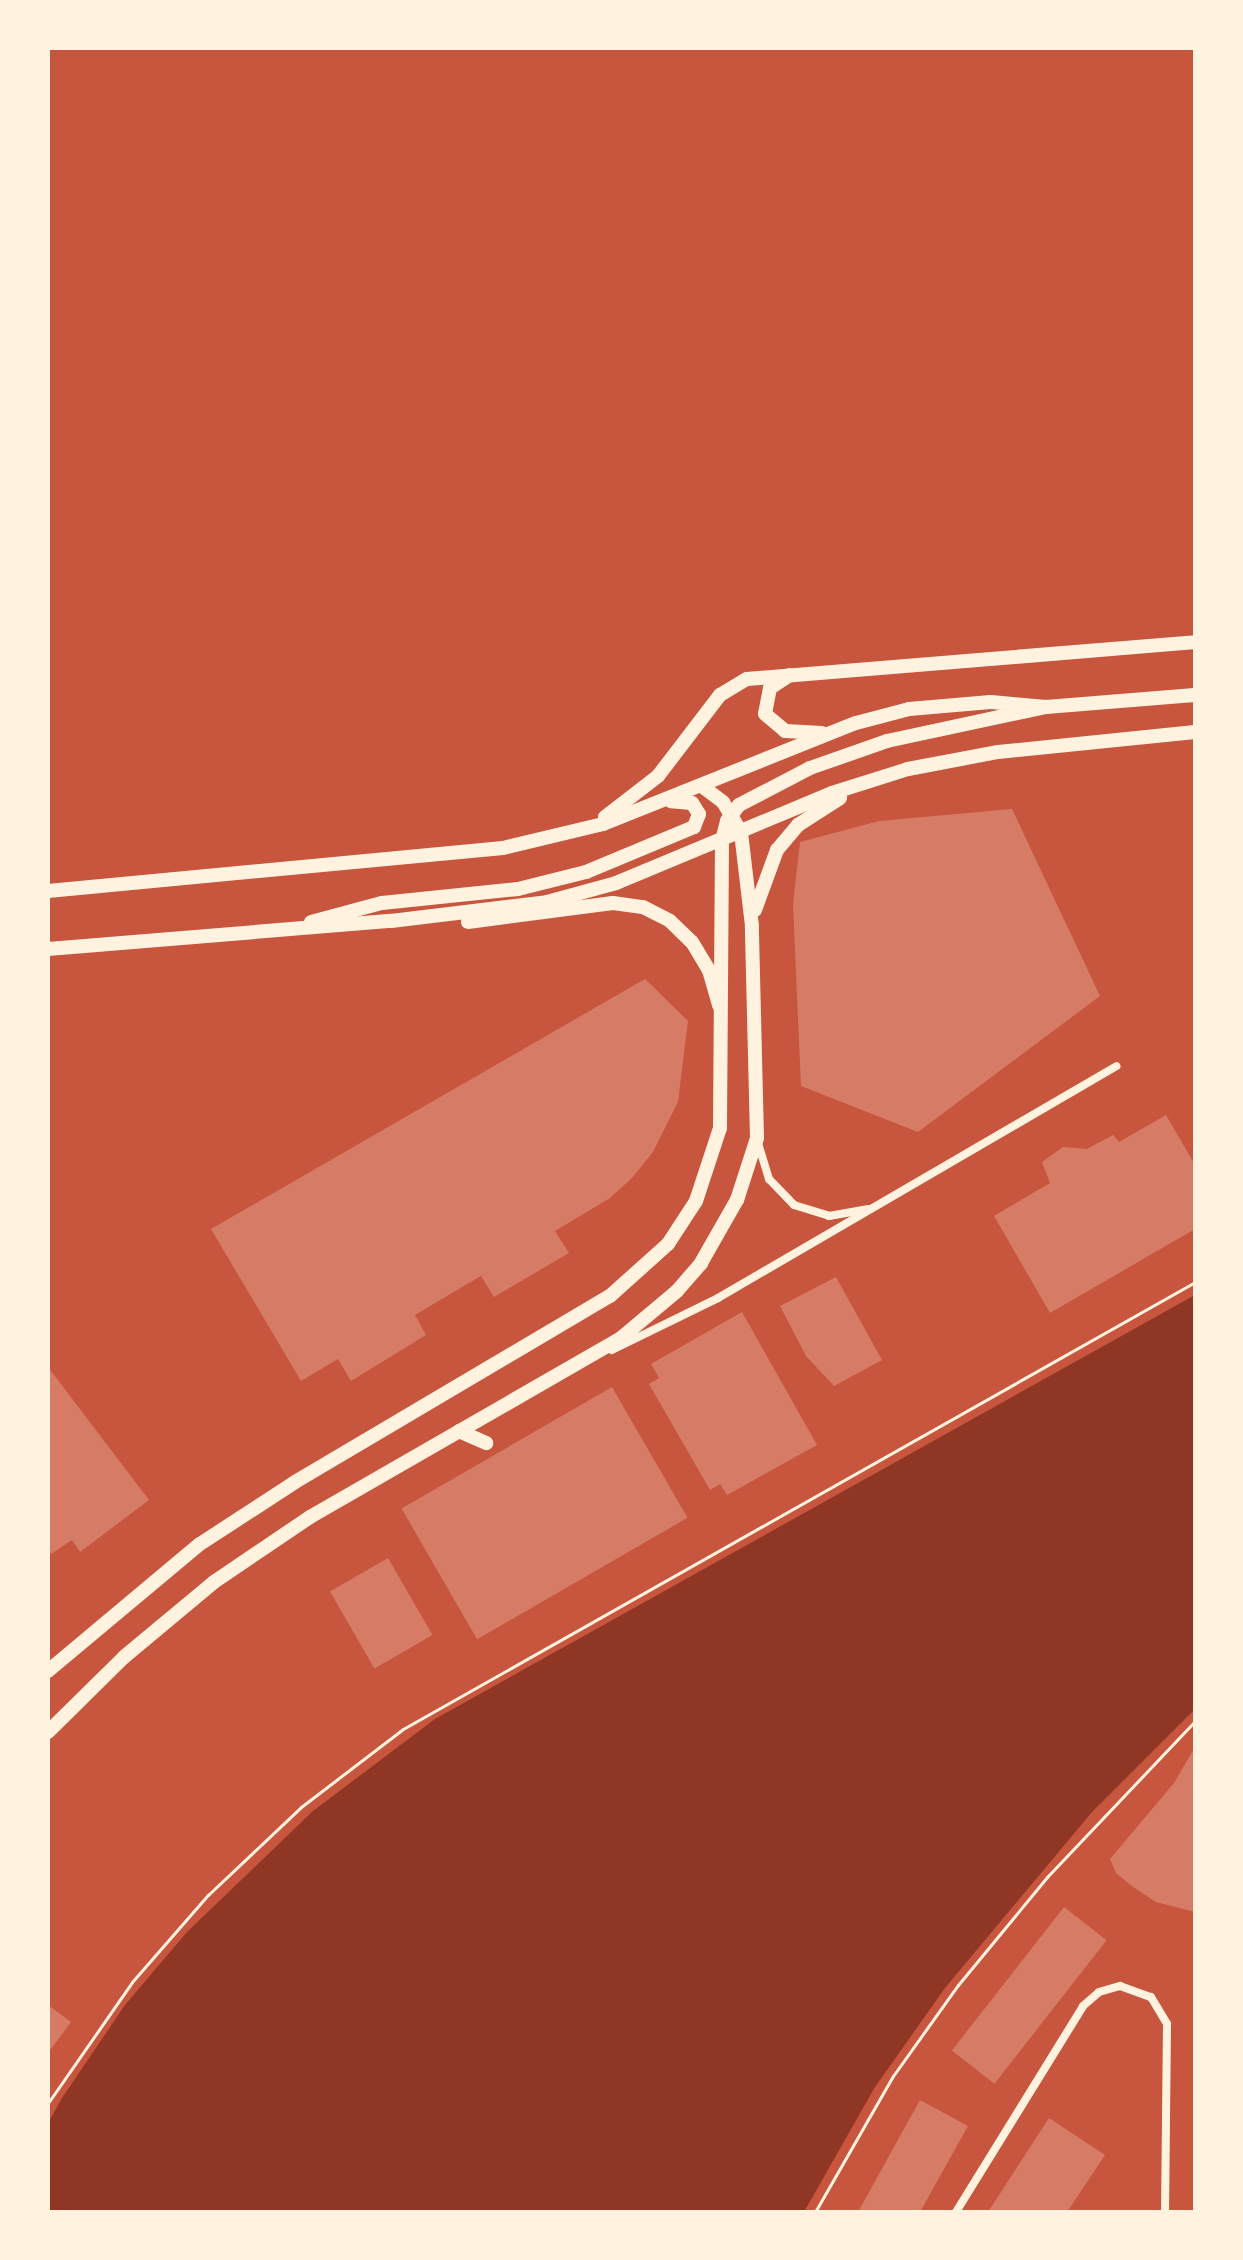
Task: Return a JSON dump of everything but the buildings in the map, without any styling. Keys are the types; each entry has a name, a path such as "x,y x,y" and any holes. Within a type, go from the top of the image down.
{"street":[{"path":"575,833 619,808 658,776 720,695 747,679 1195,642"},
{"path":"792,673 765,696 770,722 785,731 830,733"},
{"path":"48,1671 137,1593 253,1508 610,1296 651,1263 690,1212 715,1153 723,1102 722,841 732,813 747,799 848,753 952,723 1046,707 1195,695"},
{"path":"48,891 466,854 575,833 702,786 830,733 936,705 1046,707"},
{"path":"48,949 391,921 571,897 722,841 874,779 998,752 1195,732"},
{"path":"752,926 763,879 787,837 811,815 874,779"},
{"path":"702,786 732,813 741,832 752,926 757,1138 769,1179 794,1205 829,1216 876,1207"},
{"path":"288,930 382,903 564,879 694,827 699,814 692,803 658,802"},
{"path":"391,921 507,920 613,903 643,907 670,921 701,955 724,1025"},
{"path":"590,1356 666,1327 1116,1066"},
{"path":"48,1732 124,1657 214,1582 310,1517 590,1356 650,1316 701,1263 737,1200 757,1138"},
{"path":"459,1431 486,1443"},
{"path":"956,2212 1083,2006 1099,1992 1120,1986 1151,1997 1167,2024 1165,2212"}],"path":[{"path":"48,2103 132,1982 208,1895 301,1807 403,1729 1195,1282"},
{"path":"815,2212 878,2099 958,1985 1047,1877 1195,1721"}],"shaded area":[{"path":"1195,1295 1195,1709 1092,1812 945,1988 875,2087 804,2212 48,2212 48,2123 62,2098 125,2005 187,1932 313,1811 435,1719"}]}
